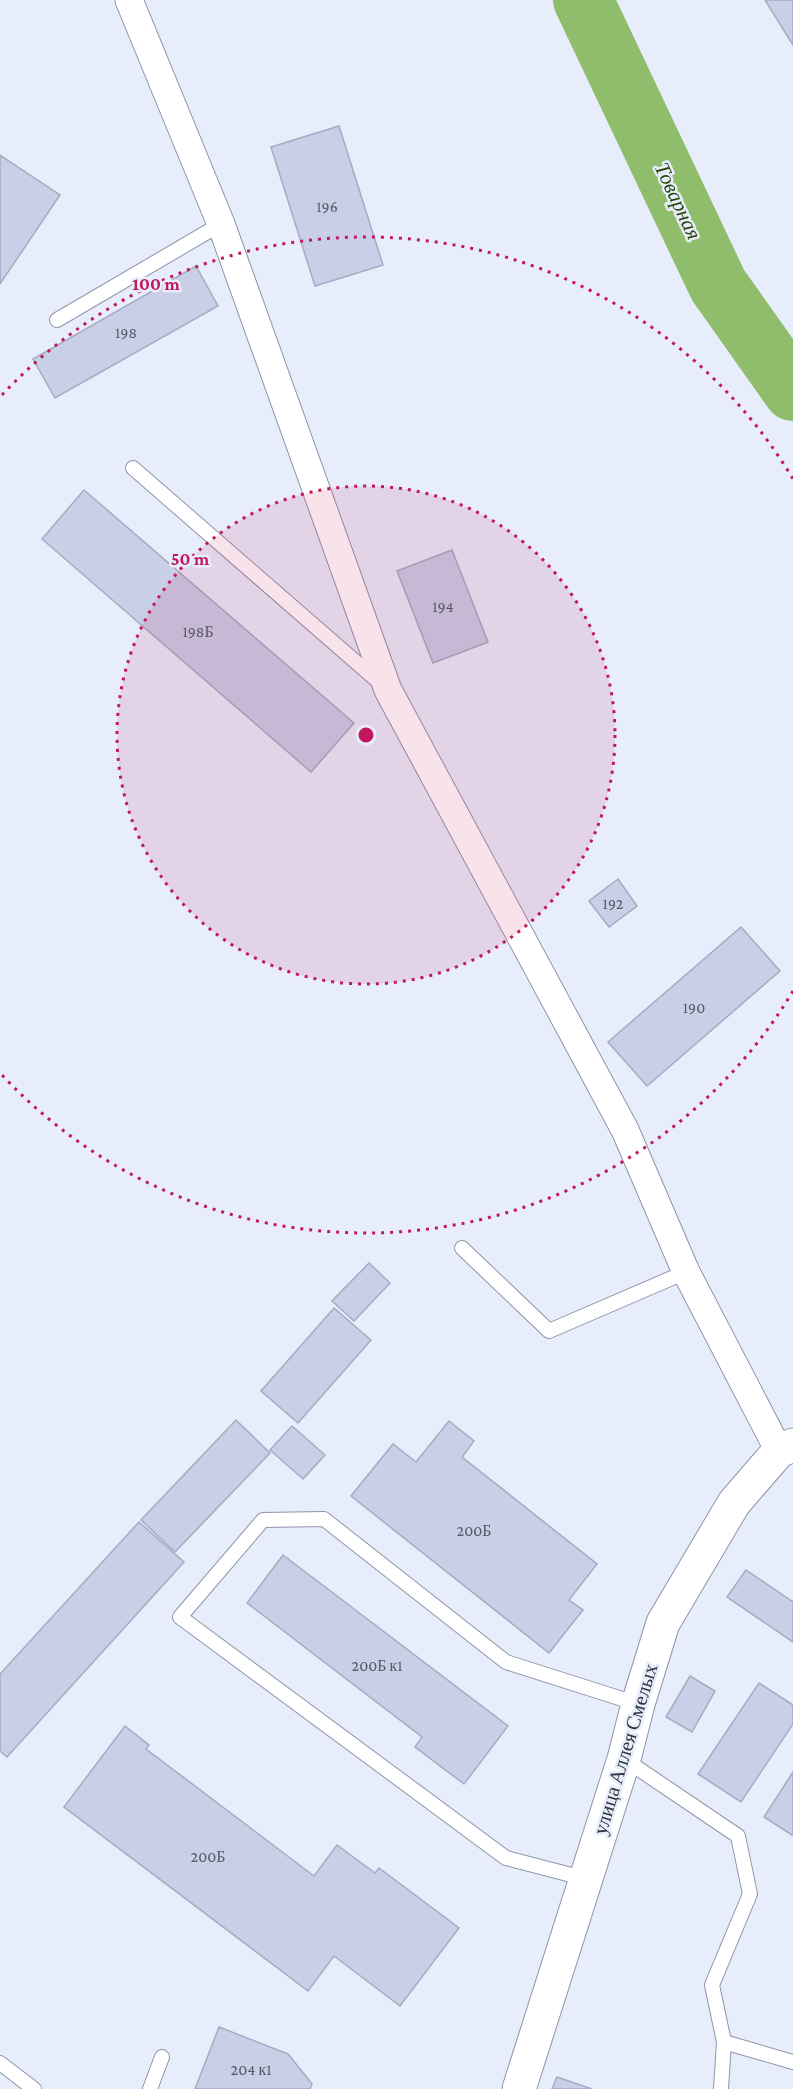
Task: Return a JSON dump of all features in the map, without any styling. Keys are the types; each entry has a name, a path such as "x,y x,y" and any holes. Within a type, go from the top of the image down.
{"main road":[{"name":"улица Аллея Смелых","path":"519,2089 624,1759 663,1623 735,1503 786,1448"}],"street":[{"path":"129,0 221,224 388,690 625,1130 687,1272 770,1430 786,1448"}],"lane":[{"path":"57,320 221,224"},
{"path":"133,468 388,690"},
{"path":"462,1248 549,1331 687,1272"},
{"path":"586,1876 579,1877 506,1858 180,1617 263,1520 324,1519 506,1662 638,1704"},
{"path":"624,1759 738,1836 750,1894 712,1985 724,2042 721,2089"},
{"path":"724,2042 793,2062"},
{"path":"150,2089 162,2057"},
{"path":"0,2063 34,2089"}],"building":[{"path":"765,0 793,0 793,45"},
{"path":"339,126 383,265 315,286 271,147"},
{"path":"0,155 60,195 0,284"},
{"path":"196,266 218,306 55,398 33,359"},
{"path":"84,490 354,723 311,772 42,539"},
{"path":"452,550 488,642 433,663 397,571"},
{"path":"618,879 637,906 609,927 589,901"},
{"path":"741,927 780,971 647,1086 608,1042"},
{"path":"369,1263 390,1283 354,1321 332,1301"},
{"path":"334,1308 371,1340 298,1423 261,1391"},
{"path":"236,1420 270,1453 175,1552 141,1520"},
{"path":"449,1421 474,1441 462,1457 597,1564 569,1600 583,1610 549,1653 351,1496 393,1444 416,1462"},
{"path":"292,1426 325,1455 303,1479 270,1450"},
{"path":"139,1522 184,1562 7,1757 0,1751 0,1674"},
{"path":"283,1555 508,1726 464,1784 415,1747 422,1737 247,1603"},
{"path":"746,1570 793,1602 793,1642 727,1597"},
{"path":"690,1676 715,1691 692,1732 666,1717"},
{"path":"759,1683 793,1705 793,1724 741,1802 698,1774"},
{"path":"125,1726 149,1745 146,1749 314,1876 337,1845 375,1873 379,1868 459,1928 400,2006 334,1956 308,1991 64,1807"},
{"path":"793,1772 793,1834 792,1835 764,1817"},
{"path":"219,2027 288,2054 312,2084 310,2089 195,2089"},
{"path":"557,2077 592,2089 552,2089"}],"waterway":[{"name":"Товарная","path":"583,0 718,285 793,391"}]}
